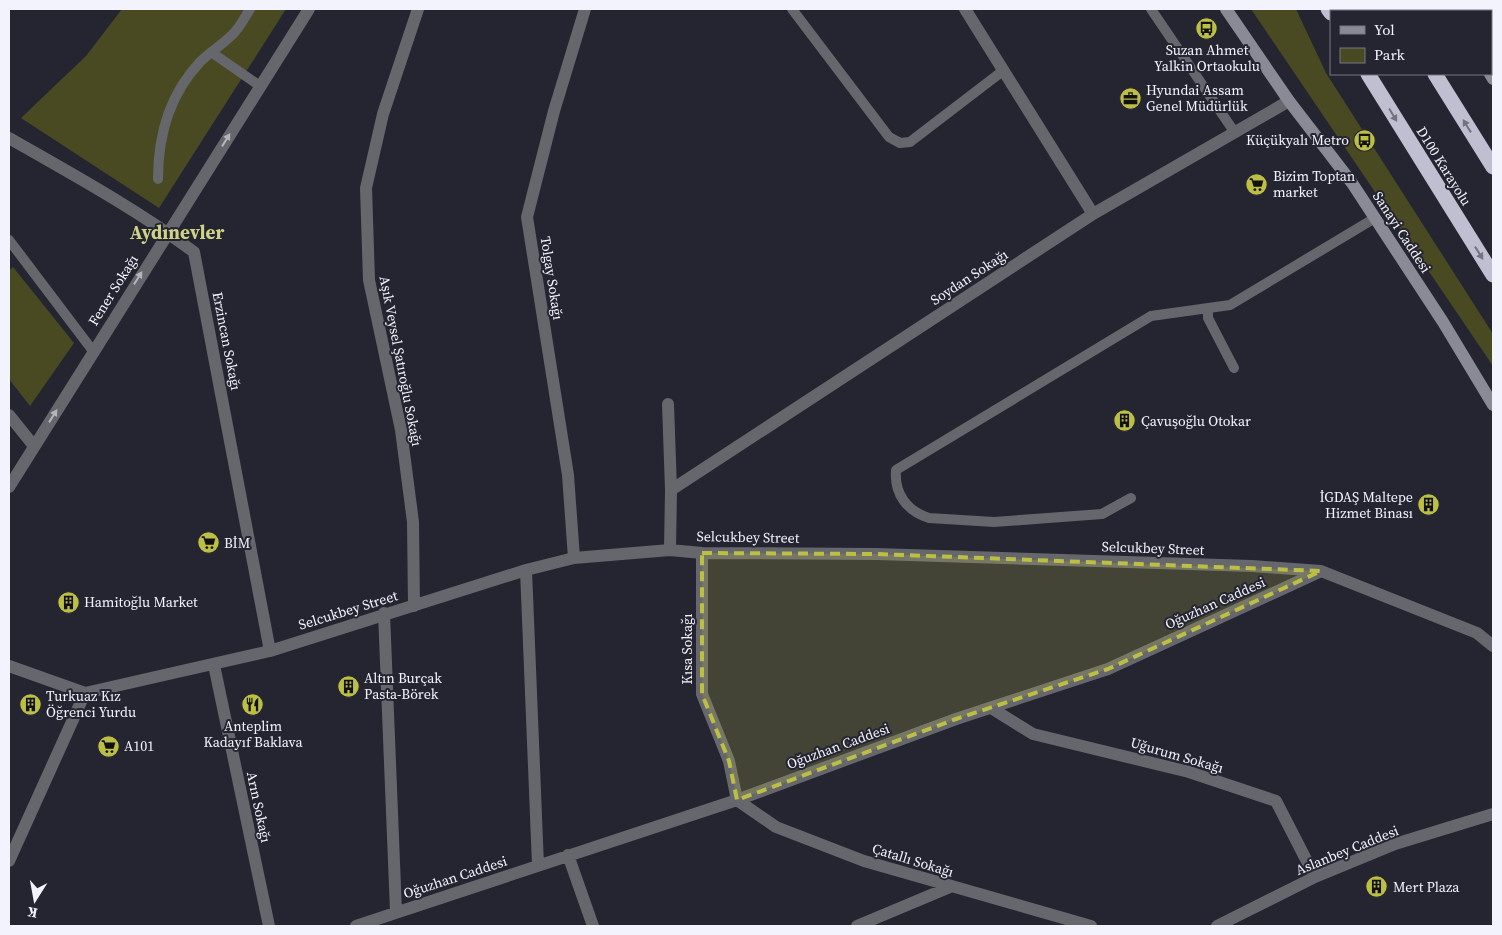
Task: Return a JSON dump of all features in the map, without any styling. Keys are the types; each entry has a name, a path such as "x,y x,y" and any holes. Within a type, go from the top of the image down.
{"highway":[{"name":"D100 Karayolu","path":"1369,75 1493,275"},
{"path":"1436,75 1493,167"}],"main road":[{"name":"Sanayi Caddesi","path":"1226,9 1289,101 1352,183 1443,322 1493,404"}],"street":[{"name":"Fener Sokağı","path":"9,487 167,232 309,9"},
{"name":"Aşık Veysel Şatıroğlu Sokağı","path":"414,606 413,522 401,430 369,280 366,188 383,114 418,9"},
{"name":"Tolgay Sokağı","path":"574,558 568,475 527,217 554,111 585,9"},
{"path":"965,9 1093,214"},
{"name":"Soydan Sokağı","path":"671,490 1093,214 1289,101"},
{"name":"Erzincan Sokağı","path":"9,138 167,232 194,252 270,651"},
{"path":"668,404 671,490 670,550"},
{"path":"9,415 34,446"},
{"name":"Selcukbey Street","path":"85,693 270,651 384,613 414,606 526,570 574,558 670,550 917,555 1252,566 1321,571 1477,634 1493,646"},
{"name":"Kısa Sokağı","path":"702,552 702,694 729,761 737,800"},
{"path":"526,570 538,865"},
{"name":"Oğuzhan Caddesi","path":"356,926 568,854 737,800 956,719 1108,668 1321,571"},
{"path":"384,613 396,912"},
{"name":"Arın Sokağı","path":"214,665 269,926"},
{"path":"9,666 85,693 9,860"},
{"name":"Uğurum Sokağı","path":"992,708 1033,734 1189,772 1276,801 1315,876"},
{"name":"Çatallı Sokağı","path":"737,800 776,826 864,862 1090,926"},
{"name":"Aslanbey Caddesi","path":"1217,926 1315,876 1395,844 1493,814"},
{"path":"568,854 593,926"},
{"path":"857,926 950,887"}],"lane":[{"path":"158,179 161,137 171,104 188,75 235,32 250,9"},
{"path":"792,9 889,137 900,143 910,142 1004,70"},
{"path":"1151,9 1235,133"},
{"path":"211,52 260,86"},
{"path":"1131,498 1102,514 994,522 930,518 920,516 904,502 897,486 896,470 1151,316 1230,305 1374,218"},
{"path":"9,240 93,351"},
{"path":"1208,308 1208,318 1234,368"}],"highlighted area":[{"path":"702,553 877,554 1321,571 1108,669 956,719 737,800 729,761 702,694"}],"green space":[{"path":"122,9 286,9 159,208 21,118 86,56"},
{"path":"1251,9 1296,9 1326,73 1493,334 1493,366"},
{"path":"13,267 74,343 30,406 9,379 9,271"}],"place":[{"name":"Suzan Ahmet Yalkin Ortaokulu","path":"1207,28"},
{"name":"Hyundai Assam Genel Müdürlük","path":"1130,98"},
{"name":"Küçükyalı Metro","path":"1365,140"},
{"name":"Bizim Toptan market","path":"1257,184"},
{"name":"Çavuşoğlu Otokar","path":"1125,421"},
{"name":"İGDAŞ Maltepe Hizmet Binası","path":"1429,505"},
{"name":"BİM","path":"208,543"},
{"name":"Hamitoğlu Market","path":"68,602"},
{"name":"Altın Burçak Pasta-Börek","path":"348,686"},
{"name":"Turkuaz Kız Öğrenci Yurdu","path":"30,704"},
{"name":"Anteplim Kadayıf Baklava","path":"253,704"},
{"name":"A101","path":"108,746"},
{"name":"Mert Plaza","path":"1377,887"}],"district":[{"name":"Aydınevler","path":"177,232"}]}
